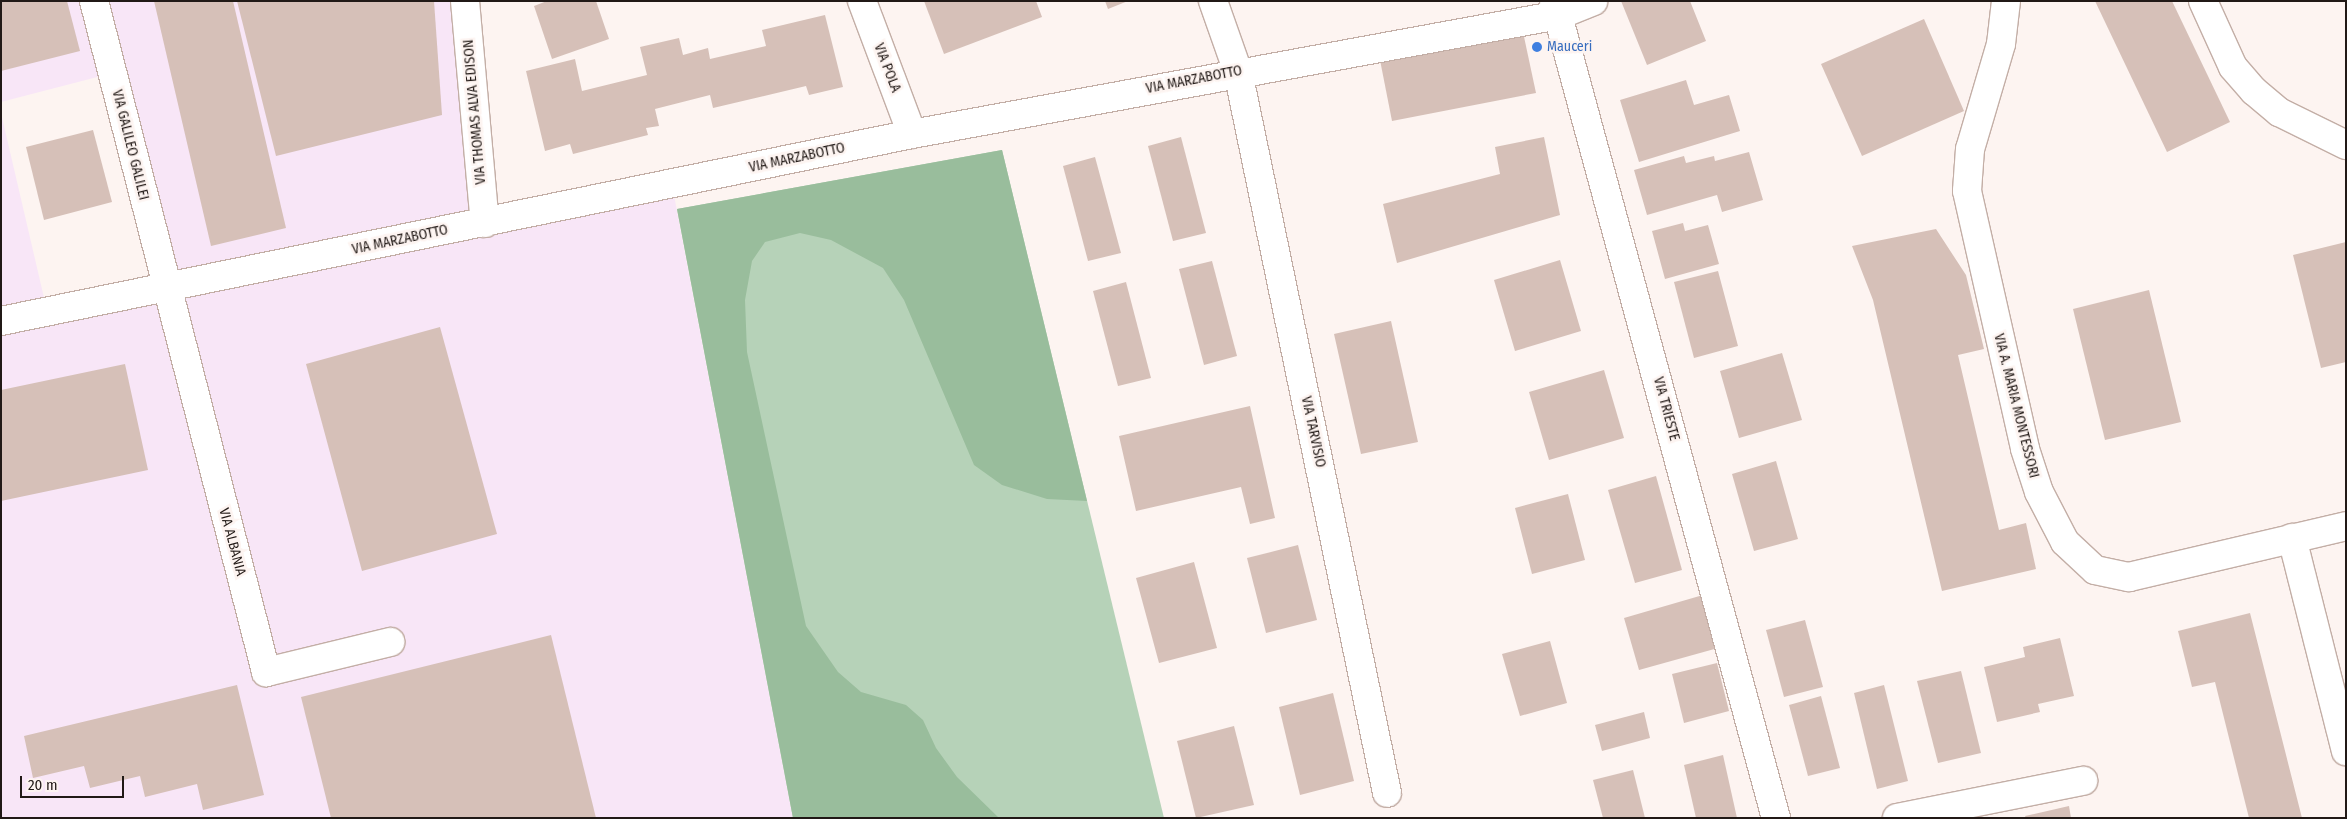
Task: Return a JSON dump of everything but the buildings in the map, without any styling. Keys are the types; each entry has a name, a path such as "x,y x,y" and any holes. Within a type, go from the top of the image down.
{"street":[{"name":"VIA GALILEO GALILEI","path":"94,1 166,288"},
{"name":"VIA THOMAS ALVA EDISON","path":"465,1 485,223"},
{"name":"VIA POLA","path":"862,1 912,134"},
{"name":"VIA TARVISIO","path":"1213,1 1238,72 1387,793"},
{"name":"VIA MARZABOTTO","path":"1,321 912,134 1238,72 1593,1"},
{"name":"VIA A. MARIA MONTESSORI","path":"2006,1 2001,44 1970,149 1968,197 2021,433 2039,492 2056,529 2084,563 2105,574 2123,577 2151,573 2346,526"},
{"path":"2203,1 2233,67 2254,91 2284,115 2346,145"},
{"name":"VIA TRIESTE","path":"1557,8 1776,818"},
{"name":"VIA ALBANIA","path":"166,288 266,672 390,642"},
{"path":"2292,538 2346,751"},
{"path":"1897,818 2083,781"}],"shaded area":[{"path":"1,1 458,1 477,218 176,278 105,75 1,102"},
{"path":"1,113 45,302 1,311"},
{"path":"673,190 793,818 1,818 1,329"}],"green space":[{"path":"1002,150 1164,818 793,818 677,209"},
{"path":"1002,150 1087,501 1047,499 1002,485 974,465 904,300 883,268 831,240 800,233 765,242 752,261 745,300 747,352 806,626 838,672 861,692 906,705 923,720 936,748 957,777 999,818 793,818 677,209"}],"place":[{"name":"Mauceri","path":"1537,47"}]}
